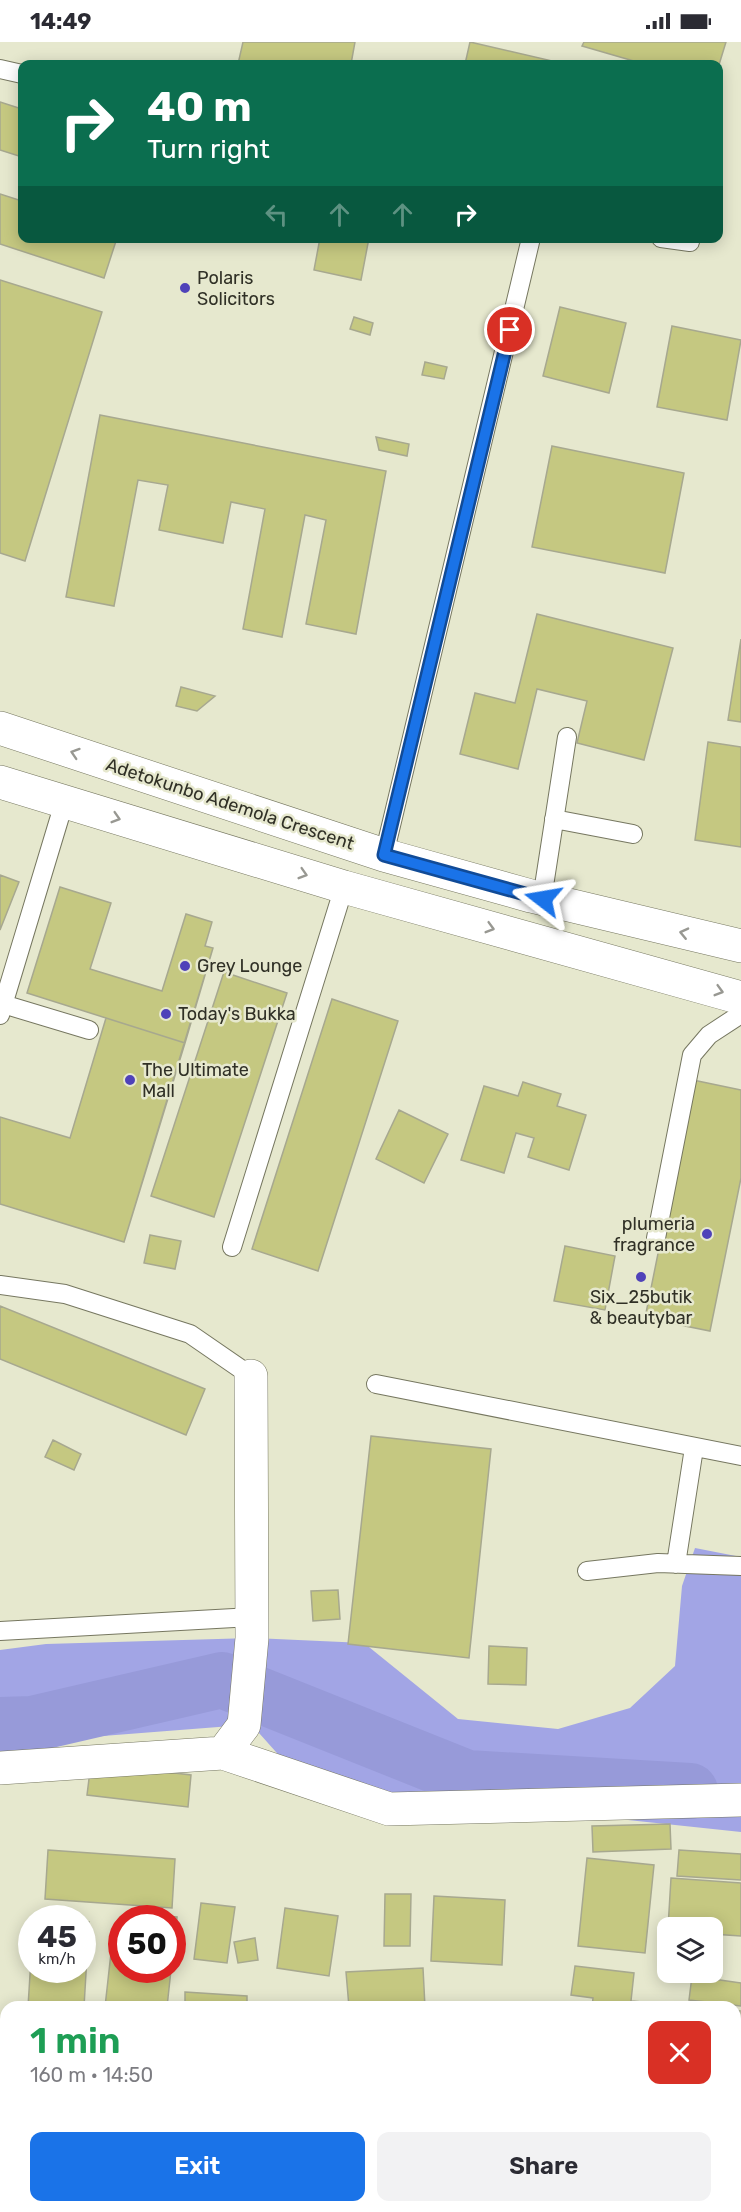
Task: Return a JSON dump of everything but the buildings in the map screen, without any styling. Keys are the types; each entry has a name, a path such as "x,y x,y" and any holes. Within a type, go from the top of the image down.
{"main road":[{"name":"Adetokunbo Ademola Crescent","path":"0,728 384,855 543,899 741,946"},
{"path":"0,782 344,887 741,998"},
{"path":"223,1753 244,1725 252,1628 252,1376"},
{"path":"0,1768 223,1753 389,1809 741,1800"}],"lane":[{"path":"0,69 18,73"},
{"path":"384,855 530,243"},
{"path":"543,899 567,737"},
{"path":"64,803 2,1009 89,1030"},
{"path":"555,819 633,834"},
{"path":"232,1247 344,887"},
{"path":"656,1238 692,1055 709,1035 741,1014"},
{"path":"0,1285 65,1294 190,1334 252,1376"},
{"path":"376,1384 741,1456"},
{"path":"676,1564 694,1448"},
{"path":"587,1571 658,1563 741,1566"},
{"path":"0,1631 252,1628"}],"shaded area":[{"path":"695,1548 741,1557 741,1832 384,1794 293,1771 259,1733 244,1725 0,1744 0,1650 46,1644 252,1638 364,1643 458,1719 558,1729 630,1708 675,1666 682,1586"}],"waterway":[{"path":"0,1725 32,1724 222,1680 467,1778 690,1791"}],"place":[{"name":"Polaris Solicitors","path":"185,288"},
{"name":"Grey Lounge","path":"185,966"},
{"name":"Today's Bukka","path":"166,1014"},
{"name":"The Ultimate Mall","path":"130,1080"},
{"name":"plumeria fragrance","path":"707,1234"},
{"name":"Six_25butik & beautybar","path":"641,1277"}],"route":[{"path":"510,330 384,855 543,899"}]}
